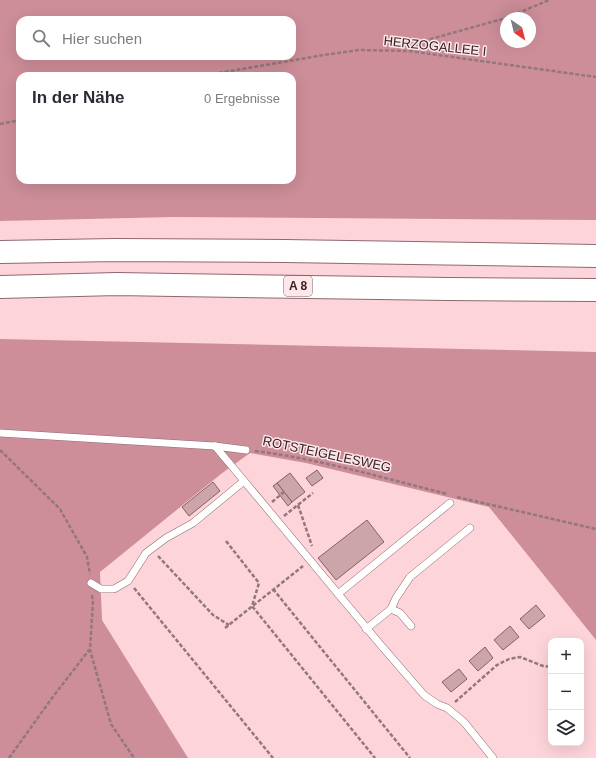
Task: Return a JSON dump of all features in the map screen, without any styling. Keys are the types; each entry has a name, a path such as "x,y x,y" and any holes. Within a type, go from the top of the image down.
{"highway":[{"path":"0,252 115,250 278,251 596,256"},
{"name":"A 8","path":"0,287 117,284 596,290"}],"lane":[{"name":"ROTSTEIGELESWEG","path":"0,433 215,446 246,450"},
{"path":"215,446 366,628 424,695 437,704 447,708 464,722 493,758"},
{"path":"91,584 101,589 114,589 128,581 146,553 166,538 193,523 244,481"},
{"path":"338,594 450,503"},
{"path":"366,628 391,609 396,598 410,577 470,528"},
{"path":"391,609 400,613 411,626"}],"path":[{"path":"520,12 549,0"},
{"path":"409,51 427,40 500,20"},
{"name":"HERZOGALLEE I","path":"296,60 359,50 409,51 596,77"},
{"name":"HERZOGALLEE I","path":"224,72 295,60"},
{"path":"0,124 16,121"},
{"path":"0,450 60,509 87,557 93,601 90,650 111,724 134,758"},
{"name":"ROTSTEIGELESWEG","path":"246,450 286,455 344,467 448,495"},
{"path":"266,507 284,492"},
{"path":"278,521 313,493"},
{"path":"456,497 596,529"},
{"path":"225,628 310,560 315,554 298,505"},
{"path":"226,541 259,583 252,606"},
{"path":"151,549 213,615 229,625"},
{"path":"128,581 272,758"},
{"path":"273,589 410,758"},
{"path":"252,606 375,758"},
{"path":"9,758 52,698 90,650"},
{"path":"447,708 497,665 509,659 520,657 548,667"}],"shaded area":[{"path":"0,0 596,0 596,220 173,217 0,221"},
{"path":"0,339 596,352 596,640 489,507 306,463 250,453 221,474 100,572 102,620 188,758 0,758"}],"building":[{"path":"317,470 323,478 312,486 306,478"},
{"path":"290,473 305,492 292,502 277,483"},
{"path":"213,482 220,491 189,516 182,507"},
{"path":"277,483 292,502 288,506 273,486"},
{"path":"367,520 384,542 336,580 318,558"},
{"path":"536,605 545,616 529,629 520,619"},
{"path":"510,626 519,637 503,650 494,640"},
{"path":"485,647 493,658 478,671 469,661"},
{"path":"459,669 467,679 451,692 442,682"}]}
